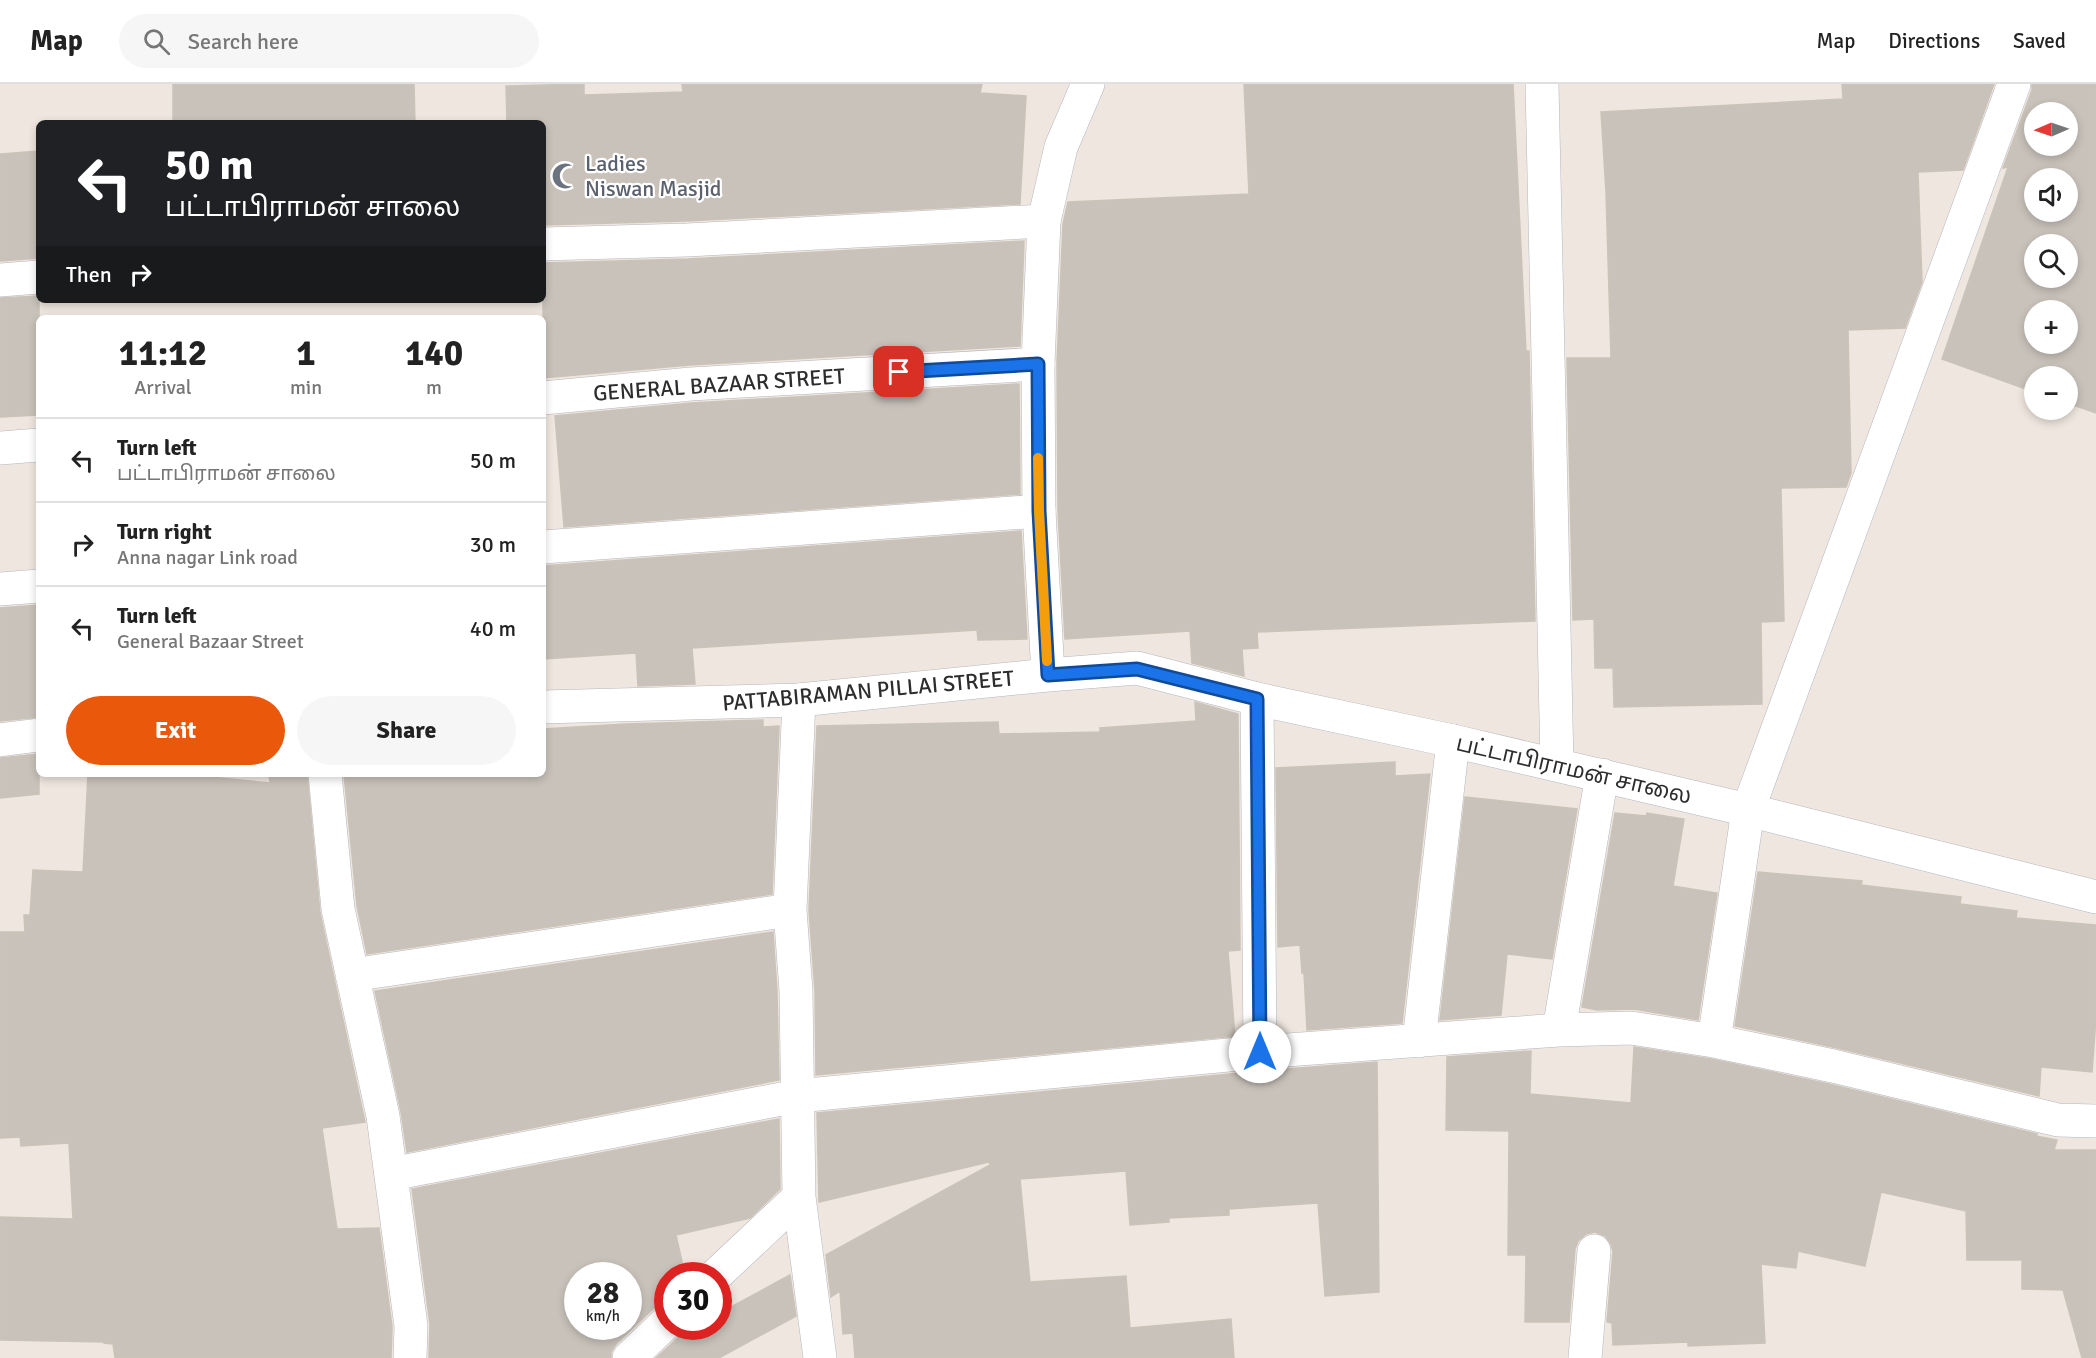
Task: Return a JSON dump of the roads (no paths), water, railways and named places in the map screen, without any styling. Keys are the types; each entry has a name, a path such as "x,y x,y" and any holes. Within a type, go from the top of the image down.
{"street":[{"path":"1048,675 1039,511 1038,364 1044,221 1061,147 1088,84"},
{"path":"1542,84 1557,765"},
{"path":"1714,1041 1748,810 2014,84"},
{"path":"546,244 687,240 1044,221"},
{"path":"0,280 36,277"},
{"name":"GENERAL BAZAAR STREET","path":"546,398 691,384 1038,364"},
{"path":"0,448 36,445"},
{"path":"546,547 1039,511"},
{"path":"0,589 36,586"},
{"name":"பட்டாபிராமன் சாலை","path":"1048,675 1137,669 1257,699 1602,775 2096,897"},
{"name":"PATTABIRAMAN PILLAI STREET","path":"546,707 799,700 1048,675"},
{"path":"1257,699 1260,1052"},
{"path":"799,700 790,910 796,991 799,1197 820,1358"},
{"path":"0,740 36,735"},
{"path":"1419,1041 1453,741"},
{"path":"1559,1030 1602,775"},
{"path":"325,777 338,909 383,1116 411,1326 410,1358"},
{"path":"352,975 790,910"},
{"path":"391,1174 797,1096 1260,1052 1559,1030 1631,1028 1714,1041 1833,1066 2058,1119 2096,1121"},
{"path":"730,1262 799,1197"},
{"path":"1585,1358 1594,1251"},
{"path":"629,1358 654,1334"}],"place":[{"name":"Ladies Niswan Masjid","path":"565,176"}]}
